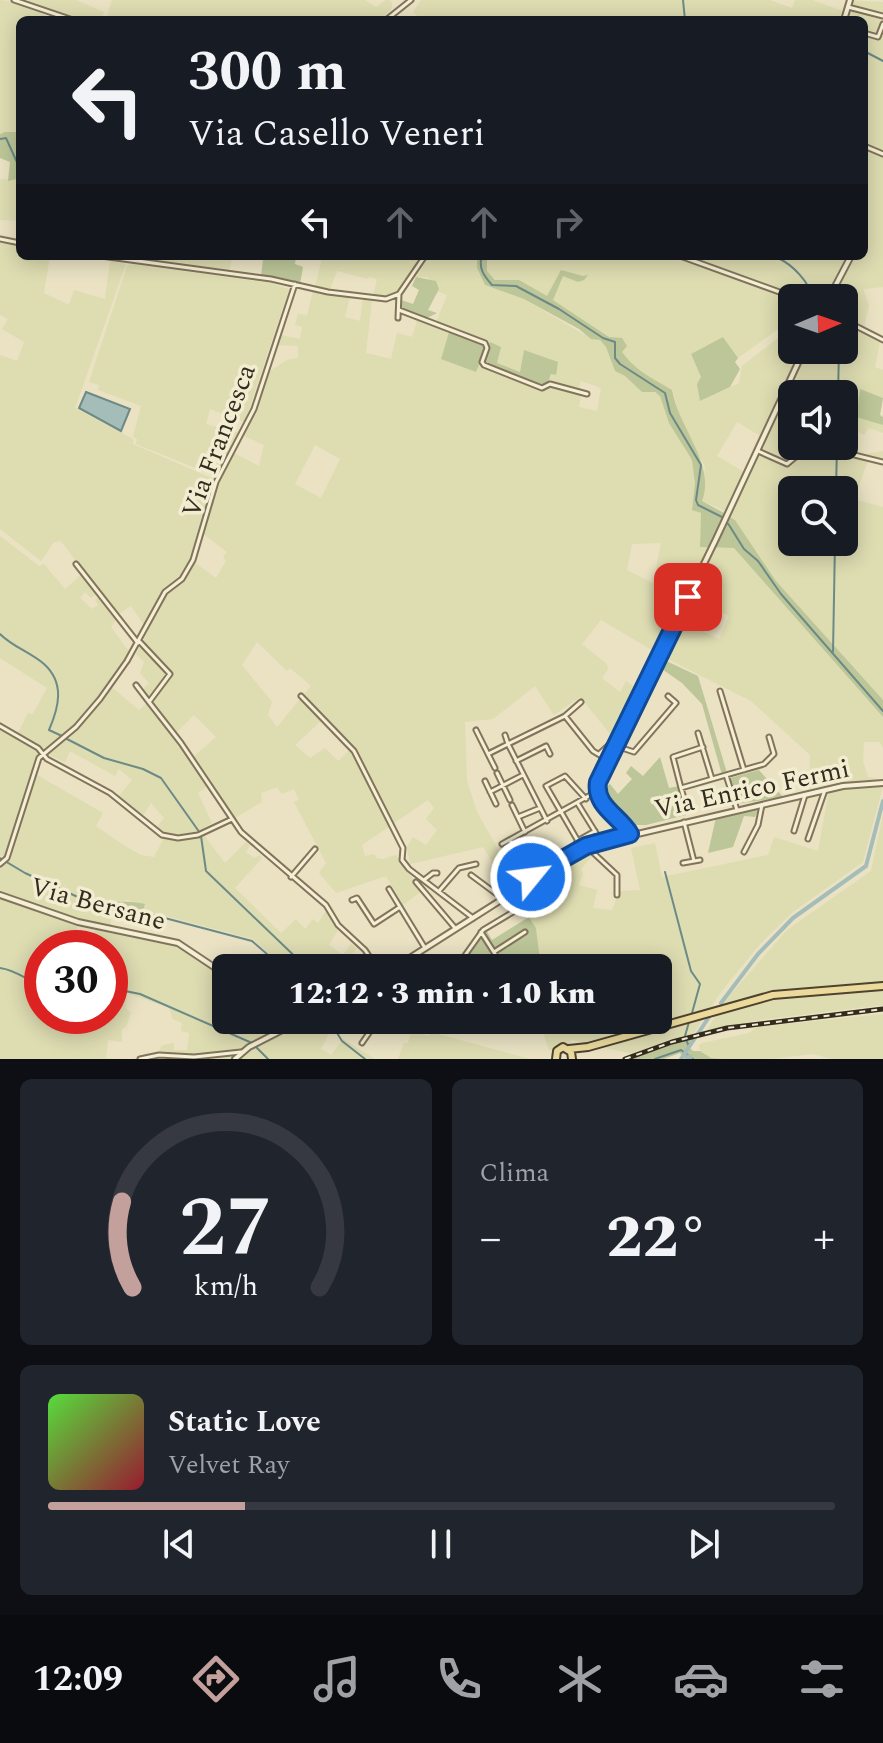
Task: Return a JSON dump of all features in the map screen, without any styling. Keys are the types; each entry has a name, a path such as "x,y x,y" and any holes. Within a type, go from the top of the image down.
{"main road":[{"path":"549,1059 556,1056 561,1048 588,1047 773,995 883,986"},
{"path":"569,1049 572,1059 588,1047"}],"street":[{"path":"390,16 411,0"},
{"path":"845,16 850,0"},
{"path":"17,1 61,16"},
{"path":"848,7 883,16"},
{"path":"868,34 878,37 883,24"},
{"path":"129,260 295,284 328,292 386,299 399,294"},
{"path":"398,318 399,294 422,260"},
{"path":"691,260 778,291"},
{"path":"836,284 849,260"},
{"name":"Via Francesca","path":"0,864 6,860 35,768 43,754 88,713 138,642 165,592 182,579 194,557 216,482 251,417 295,284"},
{"path":"399,310 485,343 484,365 542,388 550,384 587,394"},
{"path":"858,327 883,340"},
{"path":"599,754 620,738 798,364"},
{"path":"758,451 787,464 804,450 826,447 883,462"},
{"path":"76,564 138,642 170,674 149,702"},
{"path":"136,685 181,743 242,833 326,905 338,925 368,954"},
{"path":"720,691 744,770"},
{"path":"301,696 354,751 403,848 402,860 473,918"},
{"path":"614,744 634,752 676,703 668,696"},
{"path":"488,754 565,716 581,702"},
{"path":"565,716 608,760"},
{"path":"0,726 38,748 47,759 110,793 162,835 178,838 198,835 232,819"},
{"path":"476,730 525,832"},
{"path":"698,733 712,779"},
{"path":"505,735 547,821"},
{"path":"681,788 764,764 773,755 769,737"},
{"path":"620,738 626,748"},
{"path":"614,744 598,782 598,796 625,827 628,835"},
{"path":"516,761 546,746 550,754"},
{"path":"694,861 688,810 673,757 703,747"},
{"path":"490,792 523,775"},
{"path":"726,775 737,810"},
{"path":"586,799 565,776 546,786 577,841 617,875 617,895"},
{"path":"485,781 496,804"},
{"name":"Via Enrico Fermi","path":"416,954 584,847 825,790 883,783"},
{"path":"808,839 825,790"},
{"path":"502,844 594,793"},
{"path":"794,831 805,795"},
{"path":"578,803 601,841"},
{"path":"744,852 758,825 762,805"},
{"path":"518,817 540,808"},
{"path":"577,841 595,831"},
{"path":"510,840 531,879"},
{"path":"291,877 315,849"},
{"path":"683,863 700,860"},
{"path":"439,891 459,868 476,864"},
{"path":"424,880 437,873"},
{"path":"471,875 502,898"},
{"path":"416,882 456,929"},
{"path":"389,889 425,948"},
{"name":"Via Bersane","path":"0,895 78,922 178,943 212,965"},
{"path":"352,900 357,898 374,924 400,907"},
{"path":"466,954 481,932 513,912 511,909"},
{"path":"481,932 494,952 525,932"},
{"path":"235,1059 241,1052 276,1034"},
{"path":"362,1043 368,1034"},
{"path":"140,1059 159,1055 171,1058 241,1052"},
{"path":"216,1059 220,1054"}],"shaded area":[{"path":"0,0 23,3 24,0 76,0 104,12 103,16 61,16 25,4 46,16 16,16 16,132 0,134"},
{"path":"112,0 365,0 376,7 386,0 392,3 392,8 385,16 107,16"},
{"path":"421,0 770,0 792,8 795,0 812,0 843,11 848,0 883,2 883,287 863,289 869,305 864,328 858,324 858,284 778,284 778,289 699,260 868,260 868,16 418,16 413,12"},
{"path":"0,179 16,179 16,221 0,220"},
{"path":"0,242 16,245 16,260 49,260 44,293 69,305 74,290 105,299 110,261 126,264 75,408 133,439 133,444 216,480 232,452 259,466 264,445 242,435 265,374 287,360 298,358 298,346 277,345 281,335 300,339 302,327 295,325 298,314 307,315 313,291 350,297 345,317 360,321 363,299 372,300 366,353 391,359 397,333 412,337 417,321 449,332 441,358 476,372 478,365 542,391 550,386 581,395 579,407 597,411 601,388 581,381 579,388 549,381 551,374 555,375 557,362 524,350 520,372 497,363 500,347 436,322 447,295 437,291 439,289 427,277 416,277 427,260 477,260 477,268 485,285 524,299 583,334 600,340 615,371 642,392 655,392 660,396 692,460 695,483 692,510 701,513 700,547 734,548 883,717 883,748 880,742 864,742 863,761 868,777 883,780 883,786 863,862 793,912 761,943 721,992 694,1033 633,1054 571,1040 569,1050 549,1050 544,1034 672,1034 672,954 539,954 536,928 515,892 586,848 593,855 581,869 583,874 579,885 597,890 593,908 612,910 620,891 640,890 631,848 655,843 662,877 768,855 774,837 818,851 830,785 809,789 810,755 751,701 662,656 601,620 582,644 607,664 608,669 602,678 620,692 626,681 640,691 616,741 580,697 554,715 535,686 493,719 465,722 467,781 477,812 517,883 507,886 483,847 410,864 407,847 413,837 426,845 437,830 426,819 434,808 428,800 362,845 365,856 374,854 376,858 383,859 396,855 422,891 403,905 386,876 336,893 319,873 326,863 294,802 299,800 294,789 282,794 277,787 261,793 262,802 235,818 194,756 216,737 194,715 176,733 143,689 149,683 140,673 144,662 136,654 148,631 131,606 117,615 61,541 54,542 41,561 0,529 0,355 17,361 24,342 2,329 8,319 0,315","holes":["315,445 340,459 321,498 295,484","202,533 227,552 223,557 226,561 216,578 193,561","661,543 653,583 627,570 632,544","697,579 723,589 719,607 709,604 708,607 729,616 719,639 680,617","257,642 287,671 290,668 311,686 277,727 268,715 272,702 242,665","323,719 352,748 338,761 325,748 310,758 295,745"]},
{"path":"145,260 232,260 229,271"},
{"path":"322,260 419,260 398,293 388,297 373,296 377,279 337,271 330,290 315,287"},
{"path":"487,260 683,260 778,296 778,329 738,358 723,337 691,354 701,377 701,401 739,383 742,366 778,338 778,364 858,364 858,329 880,342 875,367 883,370 883,398 860,390 858,403 858,380 778,380 778,460 858,460 858,451 866,454 883,451 883,460 870,456 858,488 858,476 778,476 778,556 858,556 858,500 883,507 883,700 776,581 735,520 721,509 702,501 705,467 682,423 672,390 639,373 609,337 519,280 496,280 487,271","holes":["737,422 759,435 744,472 717,456"]},
{"path":"132,264 270,283 289,289 245,422 210,409 206,424 240,433 215,476 136,444 137,439 133,436 141,406 98,390 99,385 89,382 127,266"},
{"path":"858,417 883,425 883,433 869,428 864,435 858,432"},
{"path":"0,536 39,566 44,564 65,589 82,574 97,594 91,598 85,592 80,598 92,609 98,605 95,600 98,597 116,620 111,627 130,653 109,685 139,710 147,703 208,786 198,793 212,823 200,830 225,863 246,842 250,845 246,852 254,858 260,855 262,858 235,888 281,933 296,919 305,929 313,919 318,923 326,911 338,930 329,945 342,954 270,954 253,939 143,910 145,905 128,900 115,903 95,900 73,907 111,916 111,928 65,917 0,892 0,867 12,859 0,855 0,726 17,735 28,713 33,714 47,688 0,658","holes":["70,751 115,776 119,769 132,780 118,797 143,815 151,803 164,818 157,827 166,834 154,857 141,855 96,826 103,813 37,775 40,759 47,754 65,762"]},
{"path":"883,814 883,1005 760,1020 707,1030 724,1002 787,930 871,871"},
{"path":"0,896 78,925 76,930 24,930 24,1034 122,1034 122,1042 108,1040 106,1058 119,1059 0,1059"},
{"path":"128,935 178,945 212,967 212,1034 329,1034 321,1049 331,1055 343,1039 375,1059 132,1059 159,1053 161,1046 167,1044 174,1043 174,1050 187,1050 189,1033 181,1031 182,1023 173,1019 169,1008 128,993"},
{"path":"351,944 357,949 351,954 344,954"},
{"path":"883,1014 883,1059 832,1059 813,1054 771,1059 722,1059 711,1058 700,1051 699,1045 702,1043 749,1033 757,1027"},
{"path":"410,1034 438,1034 530,1059 398,1059 404,1043 408,1043"}],"green space":[{"path":"16,132 16,179 8,181 10,162 0,158 0,134"},
{"path":"263,260 296,260 295,264 303,267 300,284 261,276"},
{"path":"477,260 487,260 487,271 495,280 519,280 547,296 561,270 588,275 578,282 563,276 553,300 609,337 622,338 627,346 622,352 628,359 645,374 672,390 701,460 705,487 702,501 726,514 716,537 720,537 730,517 735,520 776,581 883,700 883,717 734,548 700,547 701,513 692,510 695,483 692,460 669,423 660,396 655,392 642,392 615,371 600,340 591,339 579,329 524,299 485,285 477,268"},
{"path":"416,277 436,281 439,289 428,310 437,313 425,319 400,309 401,300 413,304 419,290 412,286"},
{"path":"449,332 488,346 490,342 501,347 497,363 520,372 524,350 558,362 556,375 551,374 545,391 542,391 479,365 476,372 441,359"},
{"path":"723,337 738,358 735,362 740,369 730,387 700,401 697,384 701,377 691,354"},
{"path":"860,389 883,398 880,415 883,425 858,418"},
{"path":"662,659 698,676 727,773 722,775 702,704 682,683 659,667"},
{"path":"660,757 669,788 679,786 686,815 646,825 633,825 617,812 614,814 601,799 599,791 610,784 618,794 632,779 626,773 631,766 643,776"},
{"path":"759,770 783,797 737,804 730,778"},
{"path":"759,807 755,817 744,816 733,847 708,853 716,817"},
{"path":"75,901 145,904 142,914 112,911 111,916 73,907"},
{"path":"529,917 536,928 539,954 466,954 485,928 492,940"},
{"path":"695,1035 688,1046 693,1051 722,1059 685,1059 680,1053 664,1059 630,1059"}],"water":[{"path":"86,392 130,409 121,431 79,408"}],"waterway":[{"path":"683,0 685,16"},
{"path":"868,53 883,61"},
{"path":"0,139 6,138 16,160"},
{"path":"482,260 482,272 492,285 516,286 603,338 615,342 615,358 620,364 665,393 670,413 701,465 698,505 722,517 781,594 883,711"},
{"path":"782,260 806,284"},
{"path":"838,380 839,364"},
{"path":"836,476 837,460"},
{"path":"833,652 835,556"},
{"path":"0,634 51,671 58,696 49,730 62,736"},
{"path":"65,738 104,758 143,769 161,778 200,833"},
{"path":"721,1003 758,954 793,918 866,866 883,801"},
{"path":"201,836 206,871 292,954"},
{"path":"0,858 25,873 102,908 142,912 252,941 267,954"},
{"path":"665,872 691,971 700,984 692,1013"},
{"path":"0,968 24,977"},
{"path":"128,992 252,1043"},
{"path":"681,1059 709,1017"},
{"path":"685,1036 689,1022"},
{"path":"338,1034 365,1059"},
{"path":"685,1038 689,1046"},
{"path":"255,1046 268,1059"},
{"path":"655,1059 681,1050 693,1059"},
{"path":"683,1056 691,1057"}],"railway":[{"path":"625,1059 672,1042 727,1028 883,1009"}],"route":[{"path":"531,877 586,846 630,834 600,800 598,782 688,597"}]}
